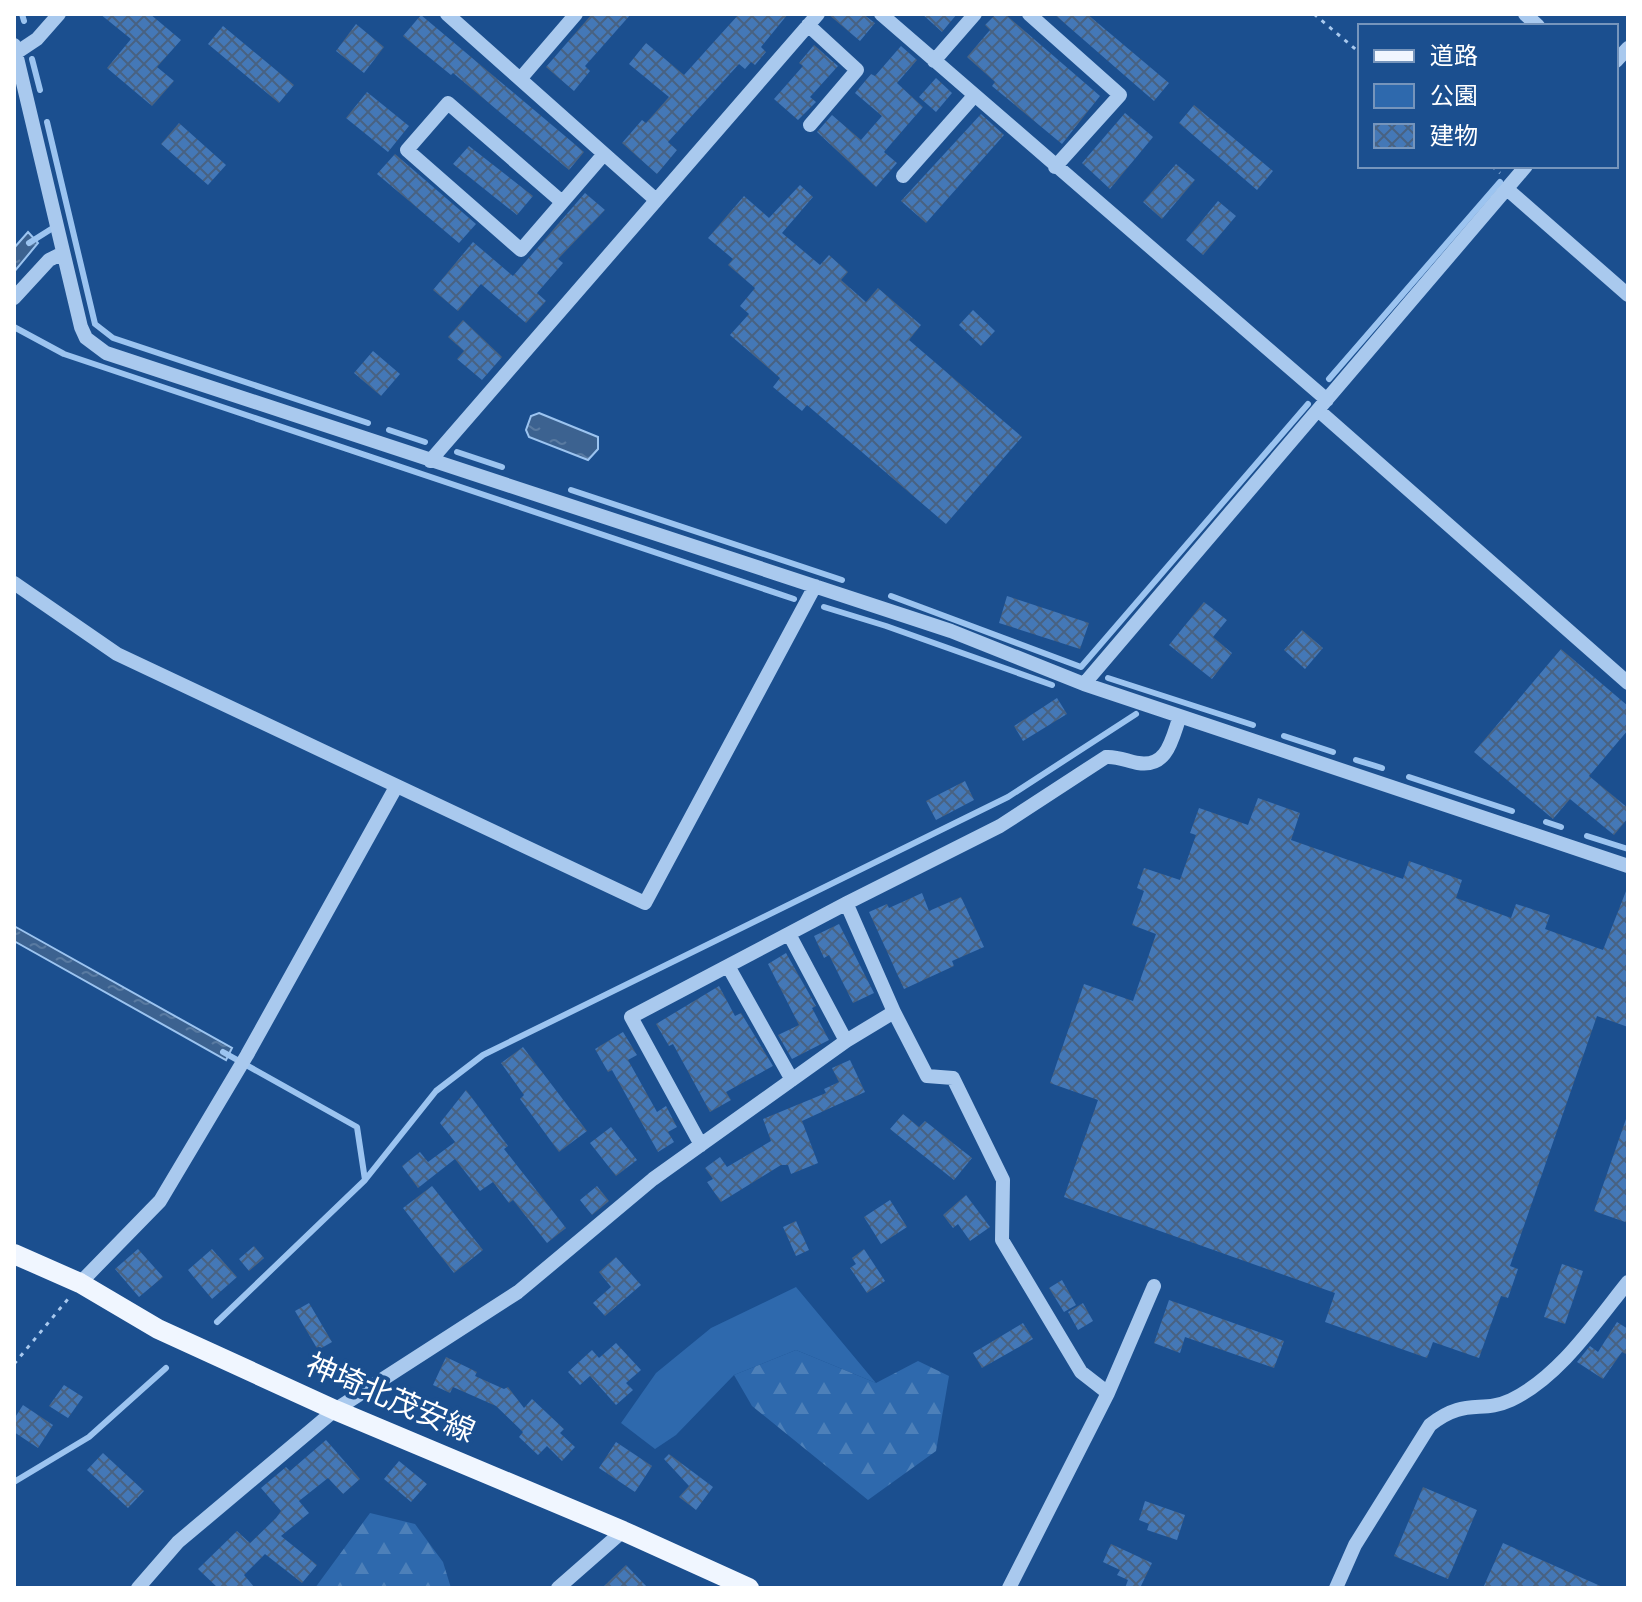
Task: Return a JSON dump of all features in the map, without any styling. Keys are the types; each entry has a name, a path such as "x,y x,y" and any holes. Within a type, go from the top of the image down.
{"main road":[{"name":"神埼北茂安線","path":"14,1254 80,1283 158,1329 335,1410 623,1531 749,1588"}],"street":[{"path":"59,14 37,39 15,49 81,327 86,338 106,353 951,631 1084,684 1628,866"},
{"path":"447,14 656,200"},
{"path":"521,78 576,14"},
{"path":"881,14 1322,405 1628,683"},
{"path":"934,61 975,14"},
{"path":"1029,14 1120,95 1055,167"},
{"path":"430,461 813,20 857,70 810,125"},
{"path":"903,176 974,96"},
{"path":"562,202 448,103 407,150 521,250 604,154"},
{"path":"1084,684 1524,168"},
{"path":"1507,189 1628,295"},
{"path":"14,298 49,260 63,253"},
{"path":"14,583 117,654 645,903 815,586"},
{"path":"701,1145 631,1017 1000,826 1106,757 1142,764 1162,759 1167,754 1180,716"},
{"path":"80,1283 160,1201 238,1071 396,787"},
{"path":"849,902 848,907 894,1012 927,1076 953,1078 1003,1180 1002,1240 1081,1372 1108,1393"},
{"path":"789,934 846,1041"},
{"path":"728,966 792,1080"},
{"path":"138,1588 178,1542 335,1410 518,1292 653,1179 846,1041 894,1012"},
{"path":"1336,1588 1355,1545 1430,1425 1447,1411 1506,1402 1532,1388 1556,1366 1628,1282"},
{"path":"1009,1588 1108,1393 1154,1286"},
{"path":"558,1588 623,1531"}],"path":[{"path":"1314,14 1358,51"},
{"path":"14,1364 80,1283"}],"green space":[{"path":"796,1287 876,1383 796,1350 734,1375 676,1435 655,1449 621,1423 656,1373 711,1328"},
{"path":"796,1350 876,1383 918,1361 949,1376 936,1451 868,1500 752,1406 734,1375"},
{"path":"370,1513 415,1524 443,1562 451,1588 315,1588"}],"water":[{"path":"28,232 38,243 14,272 14,248"},
{"path":"539,413 598,437 598,449 588,460 529,437 526,430 531,416"},
{"path":"14,926 232,1048 226,1060 14,941"}],"building":[{"path":"100,14 150,14 181,40 157,67 174,81 152,106 107,68 131,39"},
{"path":"592,14 631,14 585,66 590,71 574,91 546,67"},
{"path":"739,14 788,14 761,47 766,52 755,65 751,62 745,69 739,64 668,142 677,150 657,174 622,143 642,120 646,123 669,97 629,64 646,43 684,75"},
{"path":"828,14 863,14 875,23 860,41"},
{"path":"922,14 957,14 942,32"},
{"path":"996,14 1005,14 1100,96 1062,144 992,86 995,82 967,57 990,30 985,25"},
{"path":"1054,14 1087,14 1169,83 1154,101"},
{"path":"421,15 584,152 569,170 453,73 451,75 403,36"},
{"path":"356,24 384,47 364,73 336,51"},
{"path":"223,26 294,85 279,103 208,44"},
{"path":"814,45 838,66 810,97 816,102 798,120 774,99 803,66 799,63"},
{"path":"901,46 917,60 897,83 923,107 884,152 897,163 876,187 817,132 832,115 861,140 882,116 855,93 871,74 875,76"},
{"path":"936,78 952,93 936,112 919,97"},
{"path":"367,92 409,126 388,152 346,118"},
{"path":"1194,105 1273,171 1257,190 1179,123"},
{"path":"1125,113 1153,137 1110,189 1082,163"},
{"path":"981,114 1004,135 926,223 901,201"},
{"path":"179,123 226,165 208,185 161,144"},
{"path":"469,146 533,196 517,215 453,164"},
{"path":"395,154 476,224 459,243 377,174"},
{"path":"1176,164 1195,180 1162,219 1143,202"},
{"path":"800,185 813,197 782,233 820,265 829,255 848,272 841,280 866,302 878,288 921,325 909,340 1022,437 946,524 807,405 802,411 773,387 780,378 730,335 749,314 740,306 755,288 728,265 733,259 708,238 744,196 769,218"},
{"path":"585,193 605,210 558,259 563,263 537,293 546,301 526,323 481,284 458,311 433,290 473,242 513,276"},
{"path":"1218,201 1236,216 1203,255 1186,240"},
{"path":"973,310 995,331 981,346 959,325"},
{"path":"463,320 502,357 482,380 457,359 464,351 448,337"},
{"path":"373,351 400,374 381,396 354,373"},
{"path":"1007,596 1089,623 1080,649 999,623"},
{"path":"1204,602 1227,620 1213,637 1232,653 1212,679 1169,645"},
{"path":"1302,630 1323,648 1305,669 1284,650"},
{"path":"1561,649 1628,706 1628,730 1589,776 1628,808 1628,818 1614,835 1570,799 1553,819 1474,752"},
{"path":"1057,698 1067,714 1023,741 1014,726"},
{"path":"965,781 974,800 936,820 926,801"},
{"path":"1258,798 1300,813 1291,840 1403,879 1409,861 1462,880 1456,898 1511,918 1516,904 1550,915 1545,929 1603,950 1628,886 1628,1027 1597,1016 1510,1266 1518,1269 1508,1298 1501,1296 1479,1358 1433,1342 1427,1358 1325,1322 1335,1293 1064,1197 1098,1100 1050,1083 1084,984 1133,1001 1156,934 1132,925 1144,891 1137,888 1144,868 1180,880 1196,835 1190,833 1199,808 1248,825"},
{"path":"922,893 929,911 961,897 984,947 952,961 954,966 904,989 869,912 887,904 889,908"},
{"path":"839,924 874,993 853,1003 829,955 824,958 814,936"},
{"path":"786,953 816,1006 812,1008 829,1040 792,1059 778,1035 799,1025 768,964"},
{"path":"719,986 735,1016 741,1013 773,1066 726,1092 731,1100 710,1112 673,1044 669,1046 656,1024"},
{"path":"623,1032 637,1055 628,1060 657,1112 666,1106 677,1127 668,1132 674,1142 658,1152 612,1070 608,1072 595,1049"},
{"path":"523,1047 587,1131 559,1152 520,1099 524,1095 501,1063"},
{"path":"850,1060 865,1092 802,1121 818,1163 791,1174 788,1165 781,1165 721,1202 707,1182 713,1179 705,1168 720,1157 727,1167 771,1141 763,1119 826,1093 824,1089 839,1082 832,1068"},
{"path":"466,1090 508,1146 504,1149 566,1228 547,1243 513,1200 509,1203 493,1182 480,1191 455,1159 418,1188 402,1166 420,1152 428,1162 455,1142 440,1123"},
{"path":"903,1114 919,1127 925,1121 972,1158 954,1180 890,1129"},
{"path":"1628,1119 1628,1223 1594,1211"},
{"path":"611,1127 637,1160 616,1176 590,1143"},
{"path":"432,1186 483,1250 454,1273 403,1208"},
{"path":"597,1186 609,1201 592,1215 580,1200"},
{"path":"966,1195 990,1227 970,1241 958,1224 953,1228 943,1215"},
{"path":"890,1200 907,1227 881,1244 864,1217"},
{"path":"796,1221 809,1250 796,1256 783,1227"},
{"path":"254,1246 264,1258 249,1271 239,1259"},
{"path":"138,1249 163,1277 139,1297 115,1269"},
{"path":"212,1249 237,1277 212,1299 188,1270"},
{"path":"864,1249 885,1281 867,1293 850,1268 856,1264 852,1258"},
{"path":"616,1257 641,1285 605,1316 593,1303 611,1287 599,1272"},
{"path":"1562,1264 1583,1271 1565,1324 1544,1317"},
{"path":"1062,1280 1076,1305 1064,1312 1049,1288"},
{"path":"1169,1300 1284,1341 1274,1368 1185,1337 1180,1353 1154,1343"},
{"path":"309,1303 332,1342 318,1350 295,1311"},
{"path":"1083,1303 1093,1321 1078,1330 1068,1312"},
{"path":"1617,1322 1628,1329 1628,1355 1622,1352 1603,1379 1577,1362 1590,1346 1598,1352"},
{"path":"1023,1323 1033,1339 982,1368 973,1353"},
{"path":"616,1343 641,1370 626,1383 633,1390 616,1405 590,1376 580,1385 568,1372 592,1350 599,1358"},
{"path":"446,1357 477,1372 475,1376 504,1389 508,1387 524,1408 532,1399 564,1429 560,1433 575,1447 562,1461 547,1446 538,1455 519,1437 523,1432 496,1406 453,1387 450,1393 433,1385"},
{"path":"64,1385 83,1397 68,1418 49,1406"},
{"path":"23,1405 53,1425 38,1448 14,1432 14,1419"},
{"path":"326,1440 360,1479 343,1494 328,1478 299,1501 309,1513 281,1536 317,1565 302,1583 265,1554 244,1575 255,1588 218,1588 198,1569 237,1531 250,1543 276,1518 281,1511 261,1488 286,1467 290,1471"},
{"path":"616,1442 652,1466 635,1492 599,1468"},
{"path":"103,1453 144,1491 128,1508 87,1470"},
{"path":"669,1454 713,1487 696,1510 679,1497 689,1486 664,1459"},
{"path":"399,1461 427,1484 411,1502 384,1479"},
{"path":"1423,1487 1477,1510 1448,1579 1394,1556"},
{"path":"1145,1501 1185,1515 1177,1540 1147,1530 1149,1524 1139,1520"},
{"path":"1503,1543 1605,1588 1483,1588"},
{"path":"1111,1544 1152,1563 1140,1588 1125,1588 1128,1580 1117,1575 1120,1570 1103,1562"},
{"path":"626,1565 648,1588 602,1588"}],"waterway":[{"path":"22,14 24,21"},
{"path":"32,59 40,90"},
{"path":"47,122 95,324 113,338 368,423"},
{"path":"1329,379 1500,182"},
{"path":"29,243 56,226"},
{"path":"14,327 64,354 794,599"},
{"path":"891,596 1081,667 1308,404"},
{"path":"389,430 425,442"},
{"path":"457,452 502,467"},
{"path":"571,490 842,580"},
{"path":"824,607 1052,685"},
{"path":"1108,678 1253,725"},
{"path":"217,1322 365,1180 436,1091 483,1055 1008,797 1136,714"},
{"path":"1284,736 1333,752"},
{"path":"1356,760 1382,768"},
{"path":"1409,777 1512,811"},
{"path":"1546,822 1561,827"},
{"path":"1587,836 1628,849"},
{"path":"223,1052 357,1127 365,1180"},
{"path":"14,1482 89,1437 166,1368"}]}
